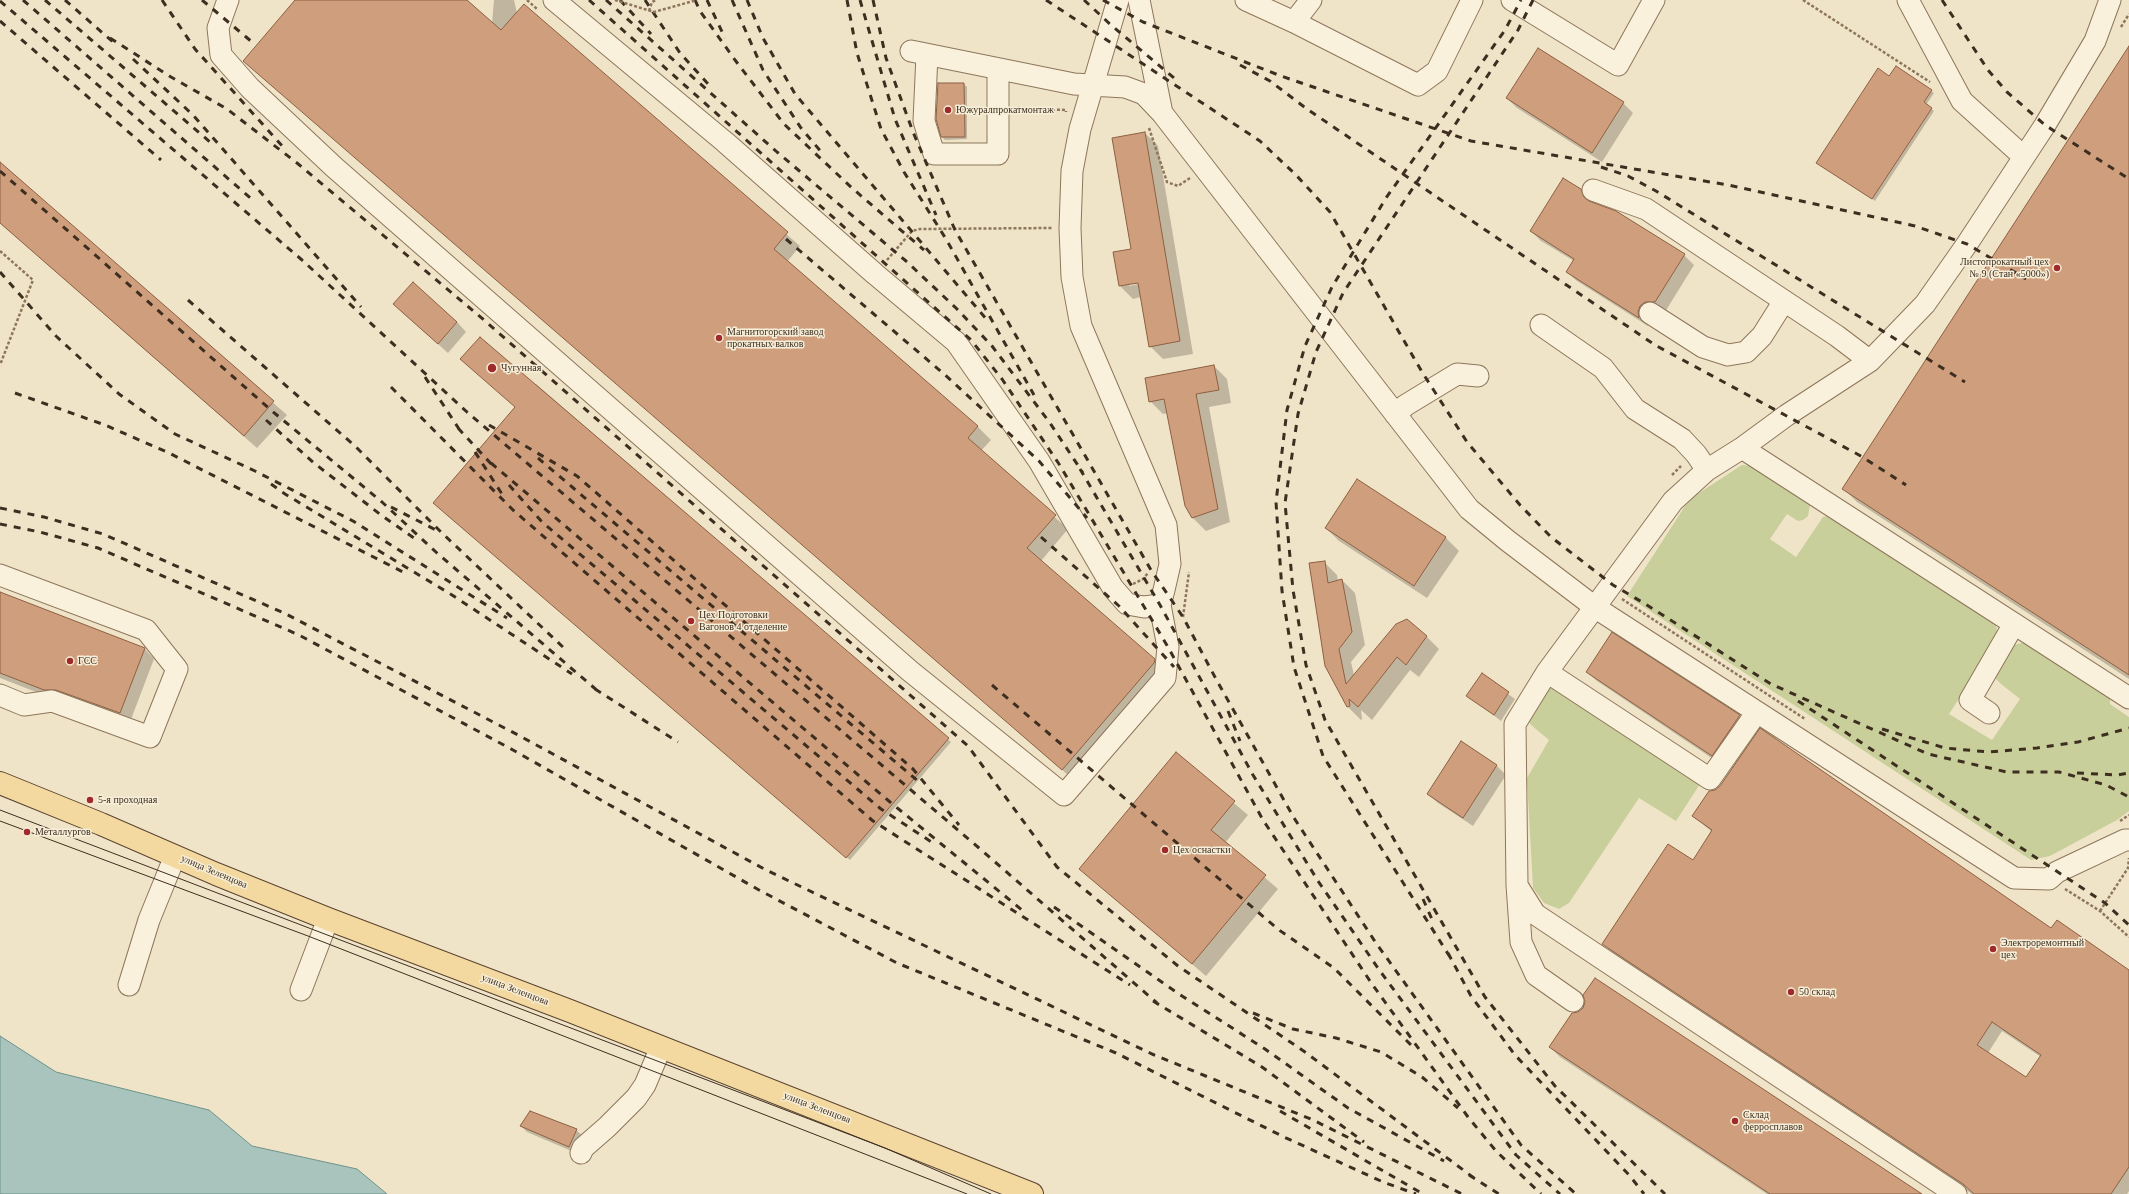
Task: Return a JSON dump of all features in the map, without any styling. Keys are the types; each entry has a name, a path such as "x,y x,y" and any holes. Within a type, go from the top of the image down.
{"main road":[{"name":"улица Зеленцова","path":"0,783 102,824 328,920 661,1047 1032,1194"}],"lane":[{"path":"228,0 218,28 221,55 250,88 346,178 910,671 1064,795 1165,678 1168,647 1160,605 1170,564 1166,525 1081,326 1072,276 1070,228 1072,171 1080,129 1118,0"},
{"path":"554,0 725,142 956,342 1039,461 1112,588 1127,604 1144,606 1160,605"},
{"path":"1139,0 1155,117"},
{"path":"1246,0 1294,22 1418,85 1437,71 1472,0"},
{"path":"1294,22 1311,0"},
{"path":"1512,0 1618,65 1654,0"},
{"path":"1908,0 1962,101 2024,157"},
{"path":"1573,1001 1536,975 1521,942 1516,885 1515,724 1548,672 1701,462 1742,448 1787,415 1870,361 1925,304 1968,244 2024,157 2095,41 2110,0"},
{"path":"998,69 998,154 934,154 924,121 919,53 1092,86 1125,87 1144,94 1155,117 1395,414 1469,509 1508,542 1596,608 2014,878 2049,878 2057,872 2127,840"},
{"path":"1593,190 1646,209 1837,336 1870,361"},
{"path":"1650,313 1703,347 1728,355 1746,352 1762,336 1784,301"},
{"path":"1541,325 1602,368 1635,409 1682,439 1701,462"},
{"path":"1395,414 1406,405 1457,374 1478,376"},
{"path":"1742,448 2129,698"},
{"path":"0,575 146,630 177,669 150,737 52,701 24,705 0,695"},
{"path":"1989,713 1970,700 2014,624"},
{"path":"1548,672 1710,779 1757,712"},
{"path":"129,985 149,920 175,856"},
{"path":"1516,885 1535,914 1956,1194"},
{"path":"301,990 328,920"},
{"path":"581,1153 583,1148 636,1098 645,1085 661,1047"}],"path":[{"path":"615,0 654,12 697,0"},
{"path":"649,11 652,2 656,0"},
{"path":"1803,0 1935,85"},
{"path":"998,107 1066,110"},
{"path":"1155,117 1167,182"},
{"path":"876,274 912,231 1070,228"},
{"path":"0,251 33,280 0,365"},
{"path":"1671,477 1675,471 1701,462"},
{"path":"1183,617 1189,570"},
{"path":"1608,589 1808,720"},
{"path":"2100,911 2128,868 2129,858 2127,840"}],"green space":[{"path":"1742,465 1753,466 1810,505 1808,516 1803,520 1798,521 1787,514 1770,539 1796,557 1823,517 1832,515 1995,623 1999,637 1949,714 1992,740 2020,699 1996,679 1995,671 2011,646 2025,642 2110,696 2110,704 2129,717 2129,811 2117,820 2050,856 2031,860 1627,596 1685,506 1696,495"},
{"path":"1550,688 1556,689 1700,784 1676,821 1639,798 1569,903 1559,909 1544,903 1533,888 1527,778 1549,740 1531,725 1527,718 1541,693"}],"water":[{"path":"0,1036 56,1072 209,1110 252,1146 357,1169 387,1194 0,1194"}],"building":[{"name":"Магнитогорский завод прокатных валков","path":"295,0 467,0 501,30 524,4 788,232 774,249 978,426 968,438 1056,515 1027,548 1155,659 1154,663 1062,770 243,61"},
{"name":"Листопрокатный цех № 9 (Стан «5000»)","path":"2129,46 2129,675 1842,489"},
{"path":"1538,48 1624,102 1592,153 1506,98"},
{"path":"1896,66 1932,90 1924,102 1932,108 1872,199 1816,163 1878,68 1889,76"},
{"name":"Южуралпрокатмонтаж","path":"938,83 964,83 965,137 941,137 936,119"},
{"path":"1145,132 1180,341 1149,347 1138,283 1119,286 1113,252 1131,249 1112,138"},
{"path":"0,162 274,401 244,436 0,223"},
{"path":"1563,178 1581,189 1584,197 1589,201 1616,211 1685,254 1655,302 1645,302 1640,306 1638,312 1639,318 1566,272 1574,259 1530,231"},
{"path":"413,282 457,322 438,344 393,304"},
{"name":"Цех Подготовки Вагонов 4 отделение","path":"480,337 949,738 846,858 433,503 515,407 460,359"},
{"path":"1214,365 1219,390 1196,394 1218,509 1192,518 1185,506 1164,399 1149,402 1145,378"},
{"path":"1357,479 1446,537 1414,586 1325,528"},
{"path":"1325,561 1328,583 1342,579 1352,632 1339,649 1346,684 1396,624 1407,619 1427,636 1406,665 1397,657 1358,707 1349,699 1350,706 1347,707 1325,666 1309,563"},
{"name":"ГСС","path":"0,592 145,648 120,713 56,690 44,690 0,673"},
{"path":"1612,632 1740,715 1712,756 1586,672"},
{"path":"1482,673 1509,692 1494,715 1466,696"},
{"path":"1760,728 2051,928 2057,920 2129,970 2129,1167 2111,1194 1974,1194 1963,1184 1602,944 1668,844 1693,860 1712,830 1692,816 1709,791 1715,790 1720,786","holes":["1992,1022 2041,1055 2026,1077 1977,1045"]},
{"path":"1461,741 1497,765 1463,818 1427,794"},
{"name":"Цех оснастки","path":"1176,752 1235,801 1211,830 1266,875 1192,964 1079,869"},
{"name":"Склад ферросплавов","path":"1595,978 1922,1194 1770,1194 1549,1047 1572,1013 1578,1012 1583,1008 1585,1002 1583,995"},
{"path":"530,1111 577,1129 569,1147 520,1126"}],"tram line":[{"path":"0,810 885,1148 991,1194"},
{"path":"0,821 308,936 967,1194"}],"railway":[{"path":"23,0 255,202"},
{"path":"45,0 210,142"},
{"path":"65,0 113,42"},
{"path":"162,0 195,49 284,148"},
{"path":"202,0 252,42"},
{"path":"589,0 971,340 1002,379 1059,464 1168,647 1263,820 1372,984 1468,1117 1496,1151 1541,1194"},
{"path":"606,0 777,152 906,261 956,308 992,346 1050,423 1083,473"},
{"path":"620,0 651,34"},
{"path":"645,0 680,53 709,85"},
{"path":"695,0 700,11 735,60 784,124 852,188 924,250"},
{"path":"707,0 725,38"},
{"path":"732,0 763,70 801,128 823,154"},
{"path":"747,0 763,38 795,94 988,321"},
{"path":"847,0 857,53 881,129 904,172 946,239 1034,395"},
{"path":"860,0 895,119 936,215"},
{"path":"873,0 886,58 913,132 955,230 1151,570 1183,617 1294,818 1376,943 1521,1145 1576,1194"},
{"path":"1046,0 1260,141 1296,175 1330,212 1422,372 1467,442 1520,505 1551,537 1613,585 1771,684 1928,754 2007,772 2059,772 2106,785 2129,797"},
{"path":"1084,0 1111,25 1174,78"},
{"path":"1103,0 1143,22 1281,76 1471,141 1728,185 1915,226 1967,244 2026,279"},
{"path":"1450,957 1323,756 1294,667 1282,591 1276,502 1287,410 1305,346 1332,287 1386,198 1505,30 1521,0"},
{"path":"1533,0 1518,30 1343,293 1316,352 1298,414 1285,503 1293,590 1306,665 1325,720 1485,997 1555,1086 1665,1194"},
{"path":"1942,0 1988,70 2007,92 2045,125 2129,179"},
{"path":"0,1 302,260 467,412 979,848 1157,1003"},
{"path":"0,21 161,160"},
{"path":"110,38 171,77 227,109 297,163 484,320 968,746 1057,867 1178,966 1305,1052 1474,1178"},
{"path":"133,59 193,115 361,307"},
{"path":"1240,65 1270,81 1307,109 1655,345 1859,455 1906,485"},
{"path":"1601,167 1628,176 1656,191 1965,382"},
{"path":"0,171 272,411 382,502 437,553 599,692"},
{"path":"786,239 944,374 1039,461 1087,518"},
{"path":"0,272 56,336 119,394 175,434 255,471 353,521 507,618"},
{"path":"188,300 355,446 442,533 565,649"},
{"path":"425,377 461,432"},
{"path":"391,387 513,510 873,821 1130,985"},
{"path":"15,393 105,425 169,453 403,572"},
{"path":"266,420 314,463 381,515 414,538"},
{"path":"489,425 577,476 913,769 959,825"},
{"path":"458,428 494,467"},
{"path":"475,452 502,494"},
{"path":"538,458 919,782"},
{"path":"491,463 890,802 1022,910"},
{"path":"1080,469 1160,605 1253,775 1318,881 1380,971 1516,1155 1560,1194"},
{"path":"271,484 285,494 452,595 572,674"},
{"path":"509,485 542,522 881,809 933,843"},
{"path":"391,507 436,530"},
{"path":"0,508 44,517 103,534 284,613 518,735 766,870 1152,1054 1313,1120 1462,1194"},
{"path":"0,524 40,532 98,548 299,635 513,750 759,890 897,963 1116,1053 1284,1137 1383,1182 1416,1194"},
{"path":"1041,537 1119,606 1174,667"},
{"path":"992,685 1279,930 1334,968 1413,1047"},
{"path":"595,689 678,742"},
{"path":"1798,701 2105,903 2129,925"},
{"path":"1228,711 1240,741"},
{"path":"1882,729 1945,748 1989,752 2037,748 2078,742 2129,728"},
{"path":"2077,773 2118,775 2129,773"},
{"path":"1423,899 1434,924"},
{"path":"1054,907 1179,994 1265,1049 1348,1108 1444,1161"},
{"path":"1448,953 1471,996 1515,1055 1630,1176 1644,1194"},
{"path":"1153,1001 1262,1067 1364,1142"},
{"path":"1253,1013 1293,1029 1336,1038 1381,1052 1422,1077 1458,1108"},
{"path":"1280,1111 1423,1194"},
{"path":"1469,1175 1499,1194"}],"place":[{"name":"Южуралпрокатмонтаж","path":"948,110"},
{"name":"Листопрокатный цех № 9 (Стан «5000»)","path":"2057,268"},
{"name":"Магнитогорский завод прокатных валков","path":"719,338"},
{"name":"Чугунная","path":"492,368"},
{"name":"Цех Подготовки Вагонов 4 отделение","path":"691,621"},
{"name":"ГСС","path":"70,661"},
{"name":"5-я проходная","path":"90,800"},
{"name":"Металлургов","path":"27,832"},
{"name":"Цех оснастки","path":"1165,850"},
{"name":"Электроремонтный цех","path":"1993,949"},
{"name":"50 склад","path":"1791,992"},
{"name":"Склад ферросплавов","path":"1735,1121"}]}
